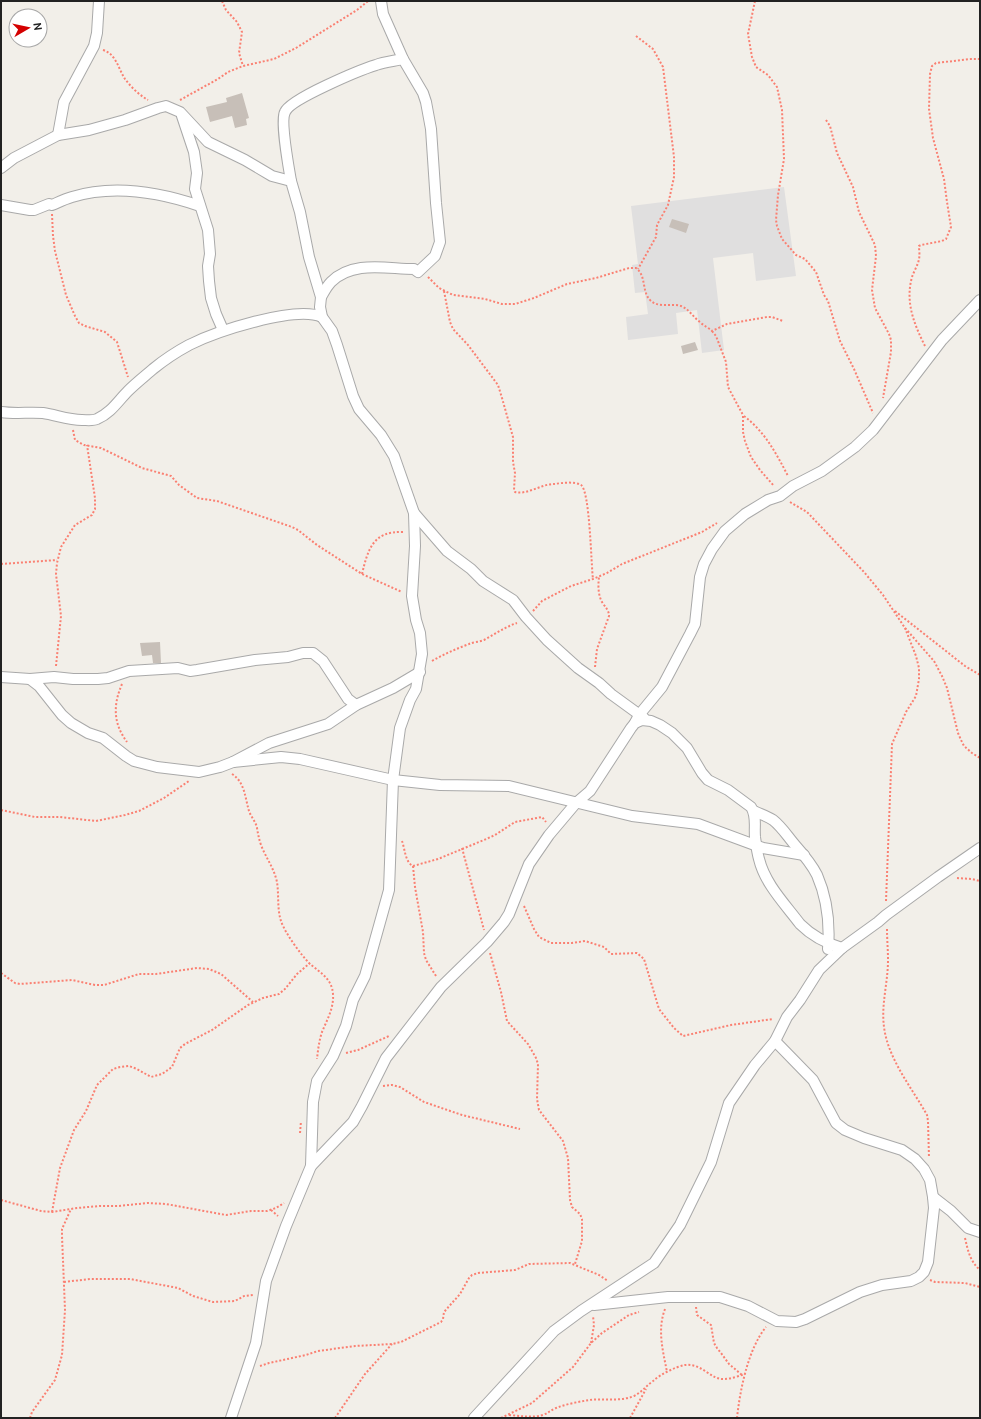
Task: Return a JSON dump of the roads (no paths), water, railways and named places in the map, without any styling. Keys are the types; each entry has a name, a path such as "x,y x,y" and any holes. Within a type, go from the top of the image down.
{"street":[{"path":"58,135 64,102 94,46 98,33 99,1"},
{"path":"321,297 331,283 344,272 358,268 387,267 414,269 418,272 434,256 438,249 440,234 436,203 431,129 426,102 423,93 403,59 383,14 381,1"},
{"path":"230,1418 256,1343 266,1281 286,1226 311,1166 313,1102 317,1081 333,1056 346,1026 353,1000 365,976 388,890 393,780 400,728 410,700 416,689 422,654 420,633 412,596 415,532 414,513 394,456 381,435 359,409 353,396 337,344 332,332 322,317 320,307 321,297 309,257 300,212 291,181 284,116 288,107 316,90 377,64 403,59"},
{"path":"1,168 14,158 58,135 89,130 164,107 180,112 208,142 245,160 272,176 291,181"},
{"path":"180,112 194,152 197,173 194,189 208,230 210,254 208,266 211,298 223,330"},
{"path":"1,205 34,210 72,197 110,190 143,192 184,200 200,206"},
{"path":"311,1166 353,1122 386,1058 441,987 487,942 504,922 509,914 528,864 549,835 576,803 590,791 622,740 662,686 695,624 700,577 704,564 712,549 725,531 745,514 768,500 780,496 793,486 822,471 856,447 879,422 942,340 980,300"},
{"path":"1,412 43,413 77,420 96,420 106,414 134,385 173,354 189,345 223,330 255,321 310,314 316,314 322,317"},
{"path":"414,513 447,551 471,569 483,582 513,600 547,640 578,668 598,682 637,719 651,721 672,733 687,748 708,780 747,803 754,811 772,820 784,831 804,855 816,874 823,893 828,915 829,944 824,964"},
{"path":"1,677 30,679 54,677 98,679 108,678 129,671 178,668 197,670 255,660 313,653 323,661 348,699 356,705"},
{"path":"30,679 39,686 62,715 71,723 88,733 103,738 126,756 157,767 199,772 233,762 269,743 328,724 356,705 393,688 420,670"},
{"path":"233,762 281,757 300,759 393,780 440,785 509,786 632,816 698,824 757,846 804,855"},
{"path":"754,811 755,838 759,858 766,877 800,924 807,931 829,944 842,948"},
{"path":"474,1418 554,1331 654,1263 680,1225 711,1162 729,1103 755,1065 775,1041 787,1017 824,964 842,948 938,876 980,848"},
{"path":"592,1305 668,1297 720,1297 748,1306 777,1321 796,1322 860,1292 882,1285 911,1281 919,1277 924,1272 928,1262 934,1208 930,1180 924,1169 915,1159 902,1150 864,1138 845,1130 836,1123 813,1080 775,1041"},
{"path":"933,1197 951,1211 968,1228 980,1232"}]}
